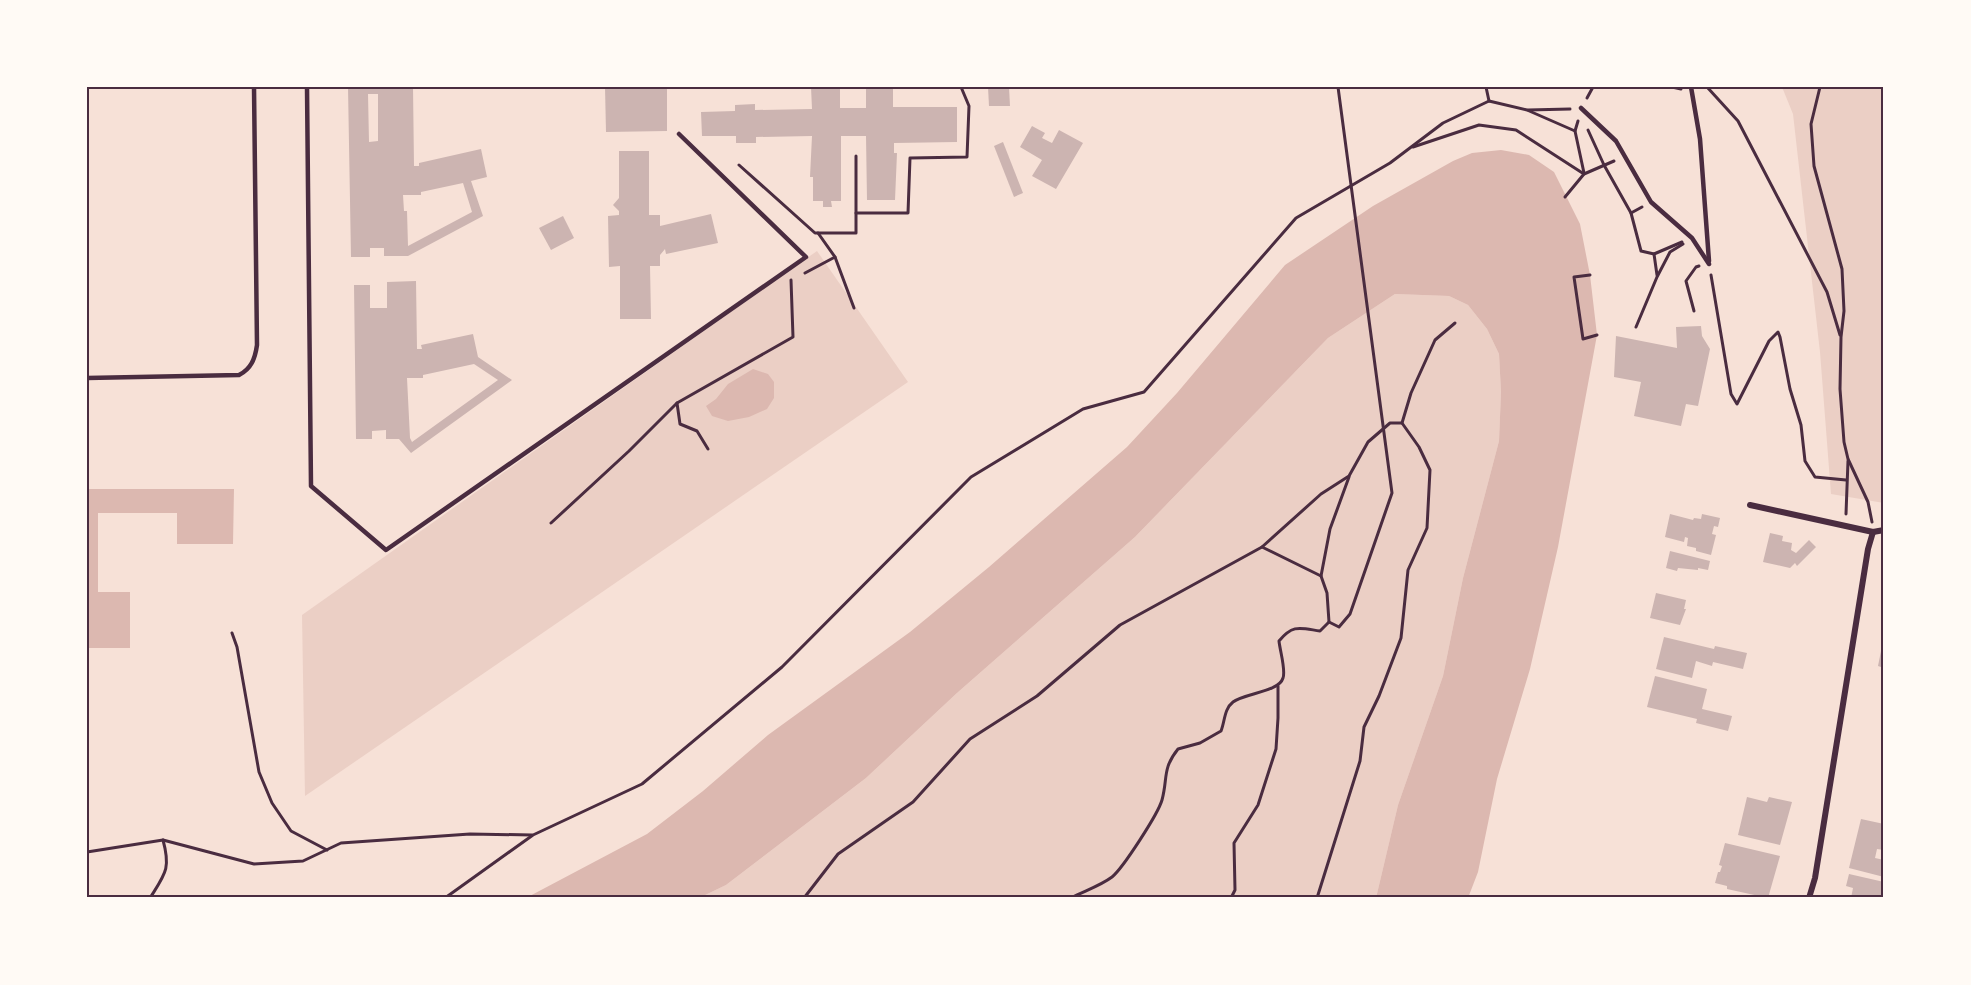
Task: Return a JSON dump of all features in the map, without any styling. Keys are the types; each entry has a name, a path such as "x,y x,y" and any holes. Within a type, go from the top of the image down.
{"street":[{"path":"1750,505 1874,532 1884,530"},
{"path":"1809,898 1815,878 1868,549 1874,532"}],"lane":[{"path":"87,378 239,375 247,371 256,355 257,345 254,87"},
{"path":"307,87 311,486 386,550 806,257 679,134"},
{"path":"1690,87 1700,139 1709,264"},
{"path":"1581,108 1616,141 1651,202 1692,238 1709,264"}],"path":[{"path":"856,213 908,213 910,158 967,157 969,106 961,87"},
{"path":"1329,622 1339,627 1350,614 1392,493 1338,87"},
{"path":"1486,87 1489,100"},
{"path":"1707,87 1738,121 1827,292 1841,337"},
{"path":"1820,87 1811,124 1814,166 1842,269 1844,311 1840,389 1844,442 1848,459 1868,502 1874,532"},
{"path":"445,898 533,835 642,784 782,667 971,477 1083,409 1144,392 1296,218 1390,163 1443,123 1489,100 1527,110 1575,131 1584,174"},
{"path":"1527,110 1581,108"},
{"path":"1409,149 1479,125 1516,130 1584,174"},
{"path":"1588,130 1604,165 1631,213 1641,250 1654,254 1692,238"},
{"path":"739,165 815,233 856,233 856,156"},
{"path":"1565,197 1584,174 1604,165"},
{"path":"818,233 836,257 854,308"},
{"path":"1636,327 1670,252 1692,238"},
{"path":"1654,254 1657,277"},
{"path":"551,523 677,403 793,337 791,280 836,257"},
{"path":"1694,311 1686,281 1696,267 1709,264 1731,394 1737,404 1769,341 1778,332 1790,389 1801,425 1805,461 1815,477 1846,480"},
{"path":"1590,275 1574,277 1582,339 1597,335"},
{"path":"1402,423 1411,393 1435,340 1455,323"},
{"path":"677,403 680,424 697,431 708,449"},
{"path":"1071,898 1112,876 1123,863 1156,815 1162,800 1165,771 1172,756 1179,748 1200,743 1221,731 1225,722 1225,712 1232,702 1278,686 1283,679 1279,641 1287,631 1297,627 1320,632 1329,622 1327,593 1320,576 1330,529 1349,476 1368,442 1390,423 1402,423"},
{"path":"1317,898 1360,761 1364,728 1401,638 1408,570 1427,528 1430,470 1419,447 1402,423"},
{"path":"1846,526 1848,459"},
{"path":"804,898 838,854 913,802 970,739 1037,696 1120,625 1262,547 1321,494 1349,476"},
{"path":"1262,547 1320,576"},
{"path":"232,633 237,646 259,772 272,803 291,831 327,850"},
{"path":"1232,898 1235,890 1236,869 1234,843 1258,805 1276,748 1278,686"},
{"path":"87,852 163,840 254,864 303,861 341,843 470,834 533,835"},
{"path":"150,898 167,870 167,855 163,840"}],"shaded area":[{"path":"1782,87 1884,87 1884,503 1831,494 1820,352 1793,114"},
{"path":"1501,150 1529,155 1554,172 1580,224 1590,275 1597,335 1558,547 1530,669 1497,779 1478,872 1468,898 1376,898 1398,805 1443,676 1463,578 1499,441 1501,392 1499,354 1487,329 1468,305 1449,296 1395,294 1328,338 1135,537 957,693 866,778 726,885 699,898 526,898 647,834 703,791 768,735 910,632 989,567 1127,447 1177,393 1285,265 1373,206 1453,161 1472,153"},
{"path":"817,251 908,382 305,796 302,615"},
{"path":"1395,294 1449,296 1468,305 1487,329 1499,354 1501,392 1499,441 1463,578 1443,676 1398,805 1376,898 699,898 726,885 866,778 957,693 1135,537 1328,338"},
{"path":"753,369 768,374 774,382 774,398 767,409 749,417 728,421 712,416 706,406 716,399 728,384"},
{"path":"87,489 234,489 233,544 177,544 177,513 98,513 98,592 130,592 130,648 87,648"}],"building":[{"path":"348,87 413,87 414,166 481,149 487,177 471,181 483,216 408,256 384,256 384,248 370,248 370,257 351,257","holes":["368,94 378,94 378,141 369,142","463,183 472,212 408,246 407,211 404,211 403,195 421,195 421,192"]},
{"path":"605,87 667,87 667,131 606,132"},
{"path":"811,87 840,87 840,108 866,108 866,87 893,87 893,107 957,107 957,142 894,143 894,153 897,153 895,200 867,200 866,136 841,136 841,201 831,201 832,207 823,207 823,201 813,201 813,177 810,177 812,136 756,137 756,143 736,143 736,136 702,136 701,112 735,111 735,105 755,104 755,110 812,109"},
{"path":"988,87 1009,87 1010,106 989,106"},
{"path":"1032,126 1045,133 1042,138 1052,143 1059,130 1083,143 1056,189 1032,176 1042,160 1020,147"},
{"path":"1003,142 1023,193 1014,197 994,146"},
{"path":"619,151 649,151 649,215 660,215 660,226 711,214 718,243 666,254 665,249 660,255 660,266 650,266 651,319 620,319 620,266 609,267 608,216 619,215 619,211 613,205 619,198"},
{"path":"563,216 574,238 551,250 539,228"},
{"path":"416,281 417,349 422,349 421,345 473,334 478,357 512,380 411,453 399,439 386,439 386,430 372,431 372,439 356,439 354,285 370,285 370,308 387,308 387,282","holes":["474,364 498,380 412,442 407,378 423,378 423,375"]},
{"path":"1701,326 1702,336 1710,349 1698,406 1686,404 1681,426 1634,416 1641,382 1614,377 1616,336 1677,348 1676,327"},
{"path":"1670,514 1693,520 1694,518 1701,519 1702,514 1720,518 1718,527 1714,526 1712,534 1716,535 1711,555 1687,546 1688,538 1685,537 1684,542 1665,537"},
{"path":"1770,533 1783,536 1782,541 1792,543 1791,550 1796,553 1809,540 1816,547 1797,566 1795,563 1790,568 1763,562"},
{"path":"1670,551 1710,561 1708,570 1678,568 1677,571 1666,568"},
{"path":"1656,593 1686,600 1684,609 1686,609 1680,625 1650,618"},
{"path":"1664,637 1714,649 1715,646 1747,653 1743,669 1713,662 1712,666 1696,661 1692,678 1656,669"},
{"path":"1884,641 1884,668 1878,666"},
{"path":"1655,676 1707,689 1702,709 1732,716 1728,731 1696,723 1697,719 1647,707"},
{"path":"1747,797 1767,802 1769,797 1792,802 1780,845 1738,835"},
{"path":"1861,819 1884,824 1884,850 1877,849 1875,858 1884,860 1884,877 1849,868"},
{"path":"1725,843 1780,856 1768,898 1727,889 1727,886 1715,883 1722,866 1719,865"},
{"path":"1849,874 1884,882 1884,898 1851,898 1853,888 1846,886"}]}
